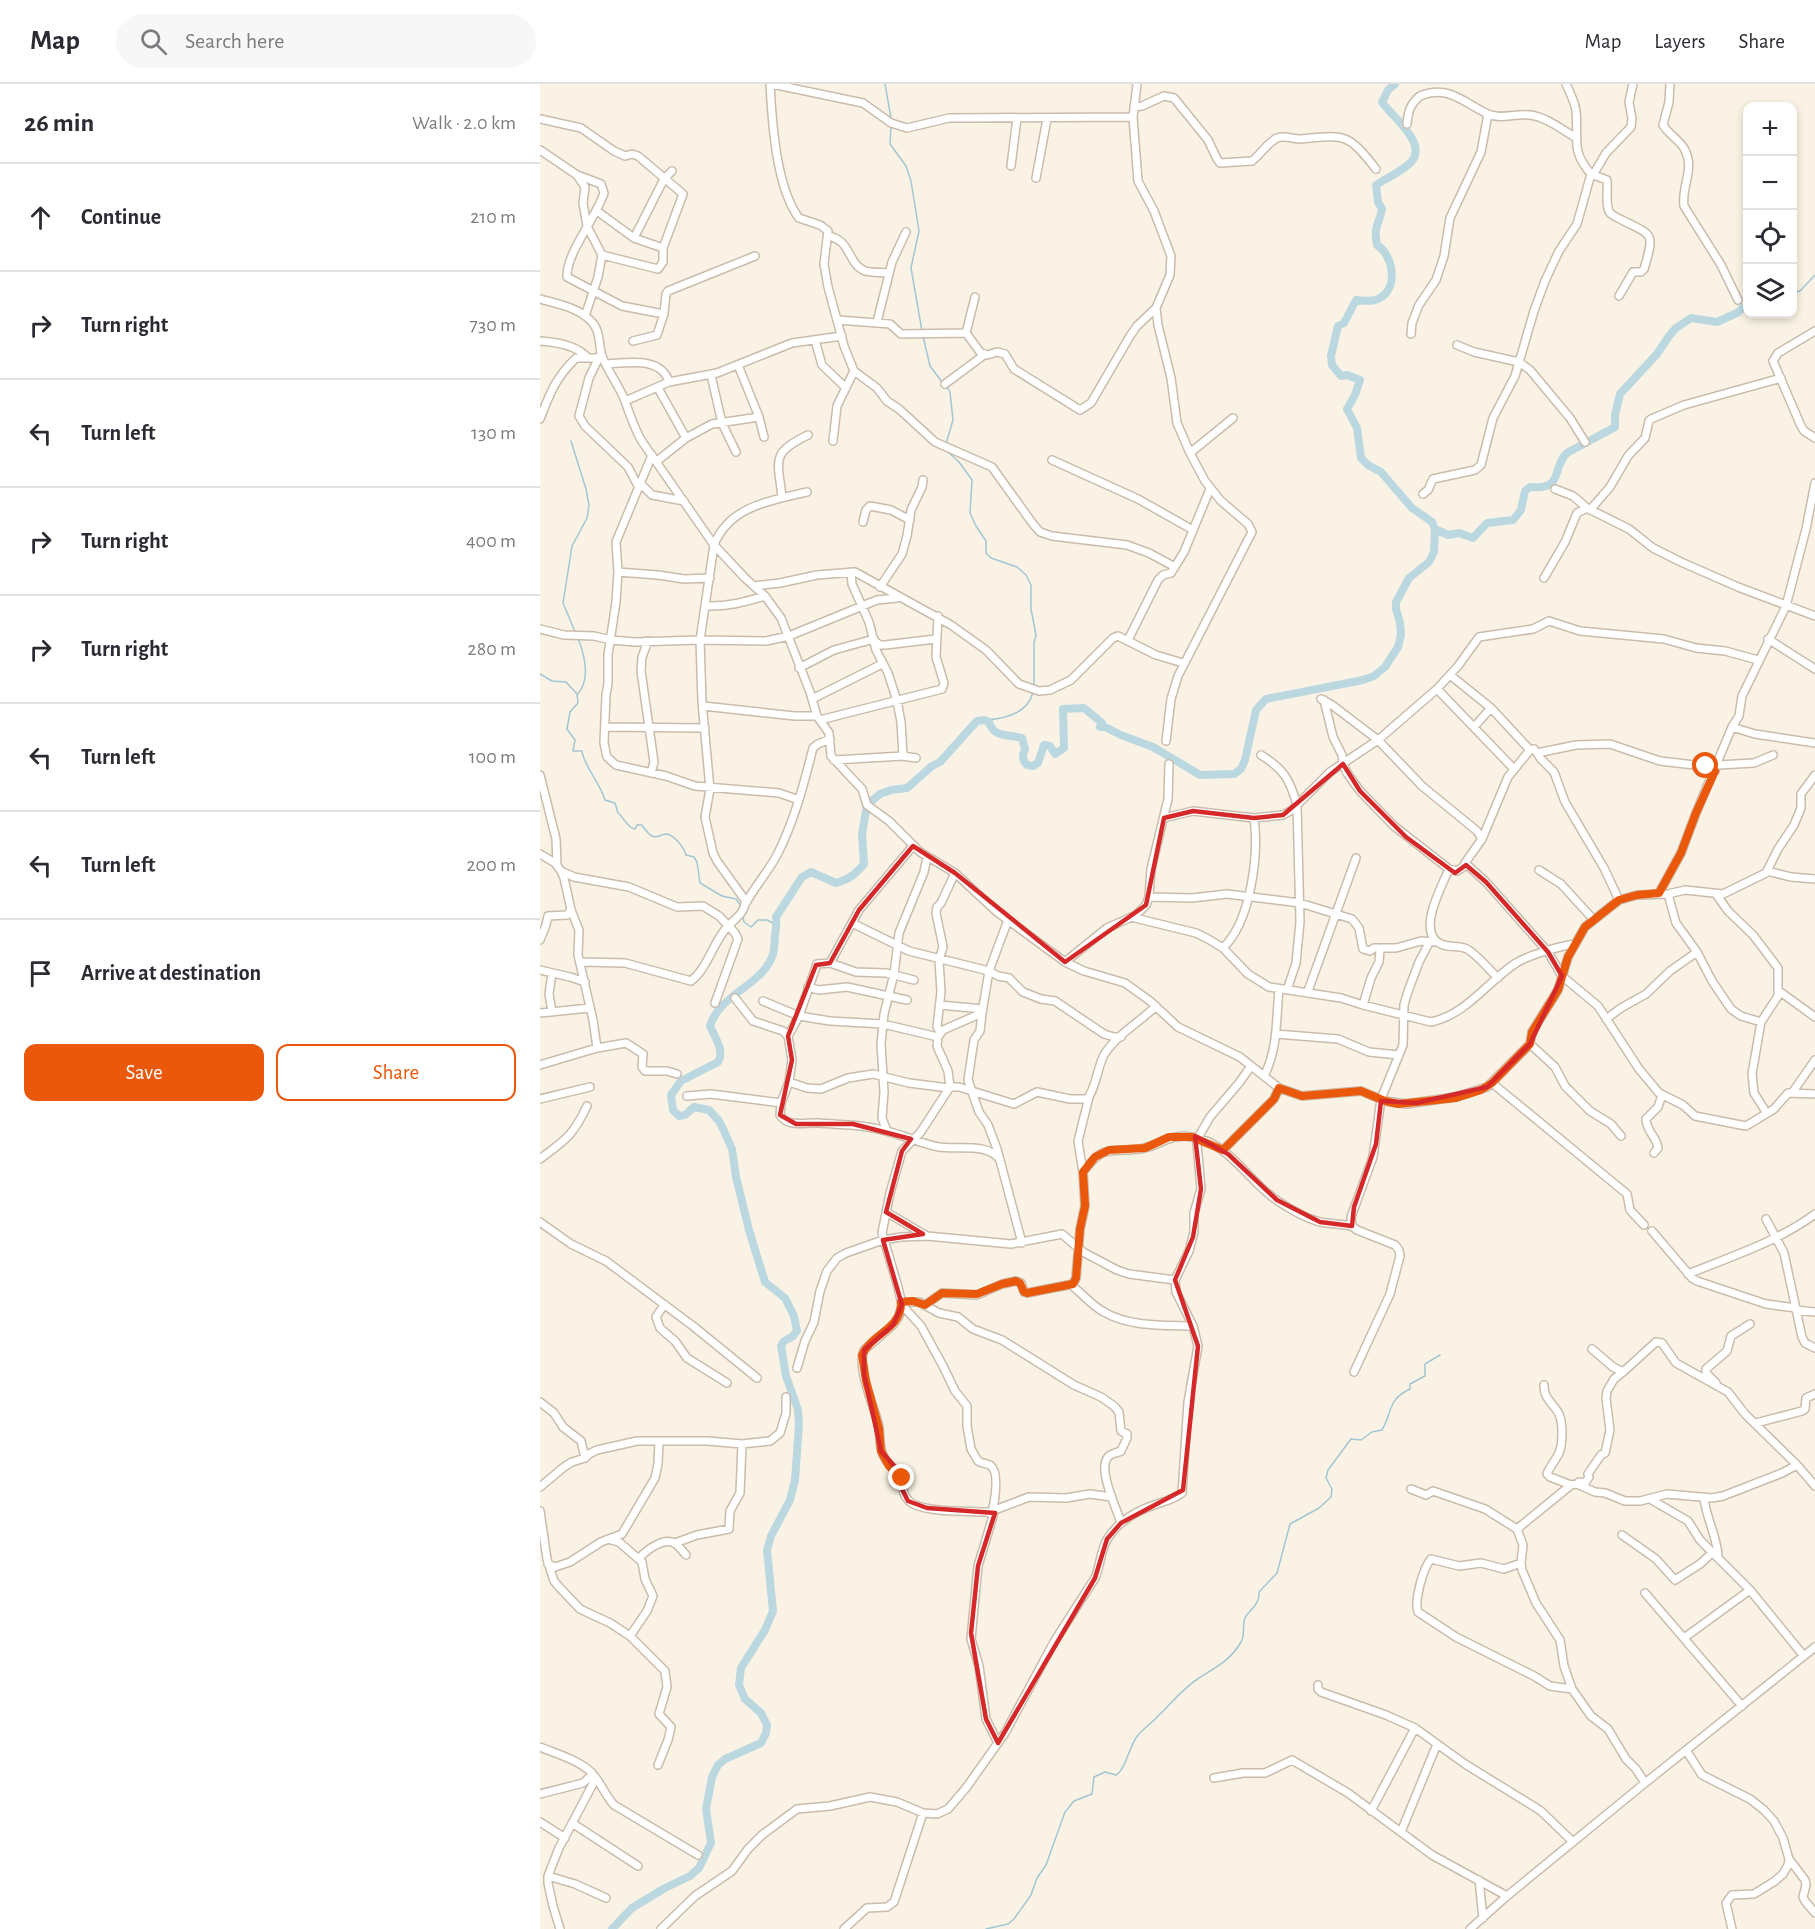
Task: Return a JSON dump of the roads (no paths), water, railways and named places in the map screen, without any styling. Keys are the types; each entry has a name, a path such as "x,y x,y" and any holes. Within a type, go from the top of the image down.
{"street":[{"path":"1134,117 949,118 906,128 891,123 863,102 771,84 776,150 784,188 799,218 825,228 828,236 825,272 842,336 854,370 877,388 887,401 935,442 992,467 1013,500 1040,532 1052,536 1127,545 1149,553 1175,567"},
{"path":"945,384 984,355 997,352 1005,354 1014,369 1080,410 1091,403 1130,336 1156,308 1170,275 1171,256 1154,211 1138,181 1134,117 1137,84"},
{"path":"1445,84 1488,114 1536,116 1575,137"},
{"path":"1566,84 1576,109 1575,137 1580,161 1592,175 1607,180 1607,208 1612,215 1648,233 1650,238 1644,269 1641,272 1633,272 1619,296"},
{"path":"1423,494 1433,480 1475,470 1481,465 1493,418 1515,376 1545,281 1559,251 1577,224 1592,175 1613,144 1631,127 1629,102 1633,84"},
{"path":"1670,84 1669,102 1663,125 1680,142 1689,162 1684,206 1721,265 1738,300"},
{"path":"1407,124 1410,107 1427,90 1436,87 1459,93"},
{"path":"1134,108 1164,96 1174,98 1208,140 1217,159 1224,164 1252,161 1272,141 1282,136 1293,139 1332,137 1353,142 1376,169"},
{"path":"1411,334 1412,323 1419,305 1436,280 1444,256 1450,218 1481,152 1488,114"},
{"path":"1011,166 1017,118"},
{"path":"540,119 581,128 614,152 625,156 632,154 638,156 683,194 663,248 663,262 658,269 602,255"},
{"path":"1036,178 1047,119"},
{"path":"540,150 577,175 585,187 584,203 587,226 602,255 594,291 585,316"},
{"path":"634,238 664,179 672,171"},
{"path":"580,176 595,181 604,188 604,193 566,274 569,279 622,306 664,314"},
{"path":"597,211 634,238 663,248"},
{"path":"877,322 894,256 906,232"},
{"path":"828,236 842,242 860,268 870,272 889,273"},
{"path":"633,341 657,335 668,291 755,256"},
{"path":"966,333 975,297"},
{"path":"540,299 585,316 598,331 599,356 589,378 579,416 585,426 628,466 640,486 652,495 684,501"},
{"path":"1156,308 1161,341 1171,378 1177,423 1210,489 1229,509 1248,524 1252,532 1184,663 1171,699 1166,741"},
{"path":"838,320 893,325 902,334 966,333"},
{"path":"1815,331 1778,353 1773,359 1801,426 1804,431 1815,438"},
{"path":"966,333 984,355"},
{"path":"625,401 669,382 711,375 792,343 842,336"},
{"path":"815,340 822,365 846,388"},
{"path":"540,341 567,345 586,356"},
{"path":"1457,345 1474,352 1519,362 1530,370 1570,418 1585,442"},
{"path":"540,419 550,392 561,373 576,358 599,356 606,364 625,401 633,426 714,545 765,596 781,618 819,718 827,729 830,739 829,751 834,760 862,789 867,805 889,820 913,846 955,873 1008,920 1065,962 1084,971 1125,983 1156,1006 1178,1027 1239,1057 1279,1088 1302,1096 1361,1091 1381,1099 1406,1104 1456,1098 1476,1092 1492,1083 1530,1044 1532,1032 1558,990 1575,944 1585,927 1593,919 1619,900 1637,895 1693,890 1716,894 1730,892 1767,871 1794,825 1802,808 1801,795 1813,782 1815,775"},
{"path":"606,364 635,362 656,366 665,372 669,382"},
{"path":"738,365 759,417 764,437"},
{"path":"833,441 836,413 854,370"},
{"path":"711,375 723,423 736,452"},
{"path":"1544,578 1565,542 1577,513 1588,509 1610,487 1628,456 1645,438 1648,421 1684,405 1780,378"},
{"path":"658,388 687,438"},
{"path":"759,417 712,424 687,438 654,458 640,486 616,542 618,572 608,655 605,750 610,761 616,765 696,786 710,789 779,793 799,800"},
{"path":"1190,453 1233,418"},
{"path":"782,498 779,456 791,443 808,435"},
{"path":"1052,460 1138,499 1193,530"},
{"path":"880,587 902,554 911,510 923,480"},
{"path":"1659,893 1681,853 1732,727 1739,716 1742,696 1786,606 1815,483"},
{"path":"1128,640 1158,580 1163,575 1169,574 1184,552 1210,489"},
{"path":"1555,489 1574,496 1588,509 1629,530 1653,548 1681,562 1815,616"},
{"path":"746,903 713,853 705,817 710,789 700,639 714,545 720,531 744,510 763,501 807,492"},
{"path":"864,522 866,510 870,506 891,510 910,520"},
{"path":"618,572 684,579 710,578"},
{"path":"754,586 780,584 817,575 850,572 860,574 880,587 938,616 986,650 1019,684 1039,691 1050,690 1071,680 1113,638 1118,636 1156,655 1184,663"},
{"path":"850,572 852,584 863,607 897,701 903,756"},
{"path":"705,606 723,607 765,596"},
{"path":"540,629 564,635 594,636 611,640 765,641 789,636 877,600 899,597"},
{"path":"1789,597 1794,608"},
{"path":"703,706 819,718 942,689 944,687 937,664 938,616"},
{"path":"1164,818 1193,811 1254,818 1283,815 1297,805 1330,772 1378,740 1437,689 1479,637 1533,629 1549,621 1580,631 1664,639 1758,660"},
{"path":"874,640 880,645 885,645 936,639"},
{"path":"1768,639 1815,669"},
{"path":"648,640 642,657 641,671 654,762 651,773"},
{"path":"799,668 834,650 874,640"},
{"path":"812,699 882,664"},
{"path":"1450,675 1491,708 1530,750 1534,749 1554,772 1565,802 1604,868 1619,900"},
{"path":"1437,689 1513,768"},
{"path":"1482,839 1477,831 1422,786 1378,740 1321,699 1347,774 1360,791 1406,837 1449,869 1457,871 1466,865 1466,861 1482,839 1513,768 1530,750"},
{"path":"1474,727 1491,708"},
{"path":"606,727 705,728"},
{"path":"1732,727 1755,734 1815,743"},
{"path":"580,963 625,963 691,981 700,972 728,926 743,912 746,903 776,857 799,800 813,748 830,739"},
{"path":"1537,753 1576,745 1610,744 1660,761 1716,768 1754,763 1773,755"},
{"path":"1261,755 1278,766 1284,773 1297,805 1300,903 1298,952 1283,989 1273,1055 1264,1076"},
{"path":"834,760 903,756 916,758"},
{"path":"1065,962 1107,928 1143,909 1149,897 1151,869 1168,799 1169,764"},
{"path":"540,776 544,805 556,839 559,867 580,937 578,949 580,963 597,1048"},
{"path":"1223,948 1230,941 1249,897 1256,850 1254,818"},
{"path":"830,963 872,893 913,846"},
{"path":"540,854 574,877 629,887 677,907 702,906 715,913 738,939 715,1003"},
{"path":"886,1131 882,1118 883,1024 902,925 924,872 927,857"},
{"path":"1308,991 1356,858"},
{"path":"1466,865 1485,882 1548,952 1562,976 1595,1003 1639,1069 1662,1095 1683,1105 1695,1116 1746,1126 1776,1107 1785,1095 1815,1094"},
{"path":"1352,1226 1351,1217 1354,1207 1377,1144 1381,1099 1400,1055 1404,1036 1404,1005 1414,973 1433,941 1432,907 1449,869"},
{"path":"1539,870 1561,884 1593,919"},
{"path":"1767,871 1791,877 1815,879"},
{"path":"955,873 941,903 937,906 936,913 942,942 939,960 941,969 938,1046 948,1071 950,1087 920,1133 902,1151 886,1212 883,1240 902,1303 921,1326 955,1391 967,1406 967,1426 972,1451 978,1461 992,1466 994,1471 993,1522 978,1566 971,1639 979,1666 986,1719 998,1743"},
{"path":"1149,897 1192,898 1227,894 1300,903 1357,923 1363,949 1370,951 1374,948 1396,948 1421,940 1433,941 1449,947 1464,947 1498,978"},
{"path":"1668,894 1676,923 1697,952 1712,981 1731,1009 1741,1016 1761,1022"},
{"path":"1716,894 1728,910 1753,935 1778,968 1779,991 1761,1022 1753,1062 1753,1088 1756,1098 1766,1112"},
{"path":"540,940 548,916 567,915 571,910"},
{"path":"1131,917 1196,933 1223,948 1258,982 1283,989 1308,991 1341,998 1431,1022 1464,1006 1518,962 1575,944"},
{"path":"1008,920 989,971 980,1032 974,1040 968,1076 979,1112 994,1140 1022,1243"},
{"path":"852,923 898,947 1009,978 1023,992 1041,999 1055,1001 1104,1034 1121,1037"},
{"path":"1363,1005 1371,978 1379,962 1380,949"},
{"path":"1606,1019 1646,994 1670,971 1697,952"},
{"path":"788,1036 799,1016 817,964 830,963 856,972 894,974 914,980"},
{"path":"540,970 570,976 585,982"},
{"path":"552,973 549,994 552,1012"},
{"path":"808,987 819,990 847,987 907,1000"},
{"path":"1779,991 1815,1017"},
{"path":"735,998 753,1021 783,1031 788,1036 792,1054 789,1082 780,1103 780,1115 789,1122 844,1123 886,1131 939,1147 987,1151 1000,1160"},
{"path":"763,1001 799,1016 830,1021 883,1024 939,1035 982,1011"},
{"path":"940,1005 982,1011"},
{"path":"925,1305 942,1293 977,1294 995,1286 1016,1281 1027,1293 1071,1285 1076,1278 1080,1229 1085,1206 1078,1141 1089,1097 1103,1057 1121,1037 1156,1006"},
{"path":"540,1013 590,1008"},
{"path":"1276,1034 1338,1039 1369,1052 1400,1055"},
{"path":"540,1065 597,1048 626,1043 643,1054 642,1067 645,1071 667,1071 677,1074"},
{"path":"1530,1044 1555,1067 1565,1086 1590,1112 1611,1124 1621,1136"},
{"path":"1792,1093 1815,1060"},
{"path":"661,1929 692,1899 732,1871 762,1835 797,1809 878,1797 923,1813 941,1812 952,1805 1009,1727 1053,1642 1095,1578 1107,1539 1121,1523 1155,1504 1178,1496 1183,1490 1188,1402 1198,1346 1192,1326 1176,1292 1174,1280 1189,1251 1194,1232 1193,1218 1201,1189 1198,1138 1210,1118 1251,1066"},
{"path":"789,1082 807,1089 821,1089 848,1078 866,1075 971,1091 1014,1104 1037,1092 1081,1100 1089,1097"},
{"path":"1492,1083 1627,1194 1630,1210 1644,1225"},
{"path":"540,1099 590,1087"},
{"path":"1223,1150 1274,1099 1279,1088"},
{"path":"687,1096 711,1094 749,1097 780,1103"},
{"path":"1654,1153 1658,1148 1647,1128 1646,1119 1658,1107 1662,1095"},
{"path":"540,1159 570,1136 578,1126 587,1106"},
{"path":"1083,1172 1095,1157 1109,1150 1145,1148 1169,1137 1198,1138 1223,1150 1276,1200 1320,1222 1352,1226 1395,1245 1400,1256 1390,1294 1354,1372"},
{"path":"886,1212 927,1236"},
{"path":"1688,1274 1741,1253 1815,1214"},
{"path":"1766,1219 1784,1252 1802,1337 1805,1343 1815,1348"},
{"path":"540,1222 572,1244 606,1261 757,1378"},
{"path":"1652,1231 1688,1274 1697,1281 1766,1304 1815,1312"},
{"path":"797,1368 805,1341 814,1323 820,1291 829,1266 846,1253 883,1240 927,1236 998,1244 1022,1243 1062,1234 1079,1249 1129,1274 1174,1280"},
{"path":"1071,1285 1100,1310 1115,1317 1144,1323 1192,1326"},
{"path":"902,1303 913,1301 939,1313 958,1317 974,1329 1002,1340 1114,1406 1120,1415 1121,1431 1127,1434 1127,1438 1121,1451 1109,1456 1104,1464 1105,1475 1121,1523"},
{"path":"902,1303 897,1320 870,1344 862,1355 884,1458 889,1466 901,1475 902,1489 908,1501 916,1506 992,1513 1029,1497 1066,1498 1090,1494 1112,1497"},
{"path":"664,1305 656,1317 662,1331 675,1341 687,1358 728,1383"},
{"path":"1722,1389 1706,1373 1706,1369 1727,1351 1731,1336 1750,1324"},
{"path":"1517,1529 1574,1484 1579,1482 1585,1484 1589,1477 1588,1474 1601,1455 1605,1453 1610,1430 1607,1391 1614,1379 1646,1353 1651,1346 1659,1342 1676,1363 1733,1397 1745,1414 1815,1486"},
{"path":"1592,1349 1613,1367 1623,1372"},
{"path":"1544,1385 1543,1391 1560,1417 1562,1430 1560,1450 1547,1474 1595,1492 1605,1493 1625,1501 1671,1494 1704,1498 1723,1496 1797,1465"},
{"path":"1756,1423 1802,1411 1805,1409 1806,1398 1815,1394"},
{"path":"540,1487 564,1467 597,1450 638,1441 742,1444 770,1441 780,1433 786,1413 786,1397"},
{"path":"540,1402 554,1413 563,1427 581,1441 585,1458"},
{"path":"548,1564 555,1567 570,1562 608,1539 622,1534 650,1486 658,1464 659,1441"},
{"path":"639,1558 654,1545 675,1543 697,1535 729,1529 730,1510 740,1493 742,1444"},
{"path":"1411,1489 1426,1495 1433,1491 1439,1492 1474,1504 1517,1529 1523,1545 1521,1563 1536,1603 1560,1640 1564,1666 1572,1689 1591,1716 1608,1729 1626,1760 1636,1769 1645,1783"},
{"path":"1704,1498 1705,1509 1717,1543 1716,1554"},
{"path":"1650,1499 1688,1521 1700,1540 1750,1590 1803,1656"},
{"path":"540,1511 548,1564 554,1581 580,1609 610,1623 630,1636 662,1667 667,1675 665,1695 659,1714 671,1727 671,1733 658,1765"},
{"path":"1622,1535 1656,1559 1675,1580 1716,1554"},
{"path":"608,1539 619,1542 639,1558 644,1565 645,1579 652,1594 653,1600 630,1636"},
{"path":"675,1543 686,1555"},
{"path":"1521,1563 1504,1569 1480,1563 1459,1566 1431,1559 1426,1566 1419,1594 1416,1607 1418,1612 1456,1637 1534,1676 1545,1684 1572,1689"},
{"path":"1684,1638 1750,1590"},
{"path":"1645,1593 1742,1706"},
{"path":"1474,1928 1507,1896 1815,1647"},
{"path":"1318,1685 1321,1692 1386,1715 1414,1728 1541,1811 1573,1842"},
{"path":"1371,1811 1414,1728"},
{"path":"1401,1832 1437,1744"},
{"path":"540,1747 580,1764 594,1776 614,1805 698,1855"},
{"path":"1686,1750 1702,1775 1750,1799 1774,1821 1783,1838 1789,1859 1805,1880 1803,1897 1815,1913"},
{"path":"1214,1778 1243,1773 1265,1773 1292,1760 1348,1793 1432,1855 1507,1896"},
{"path":"540,1794 583,1783 594,1776"},
{"path":"560,1929 548,1876 594,1776"},
{"path":"844,1929 867,1908 887,1907 894,1902 923,1813"},
{"path":"540,1822 565,1838"},
{"path":"572,1823 638,1866"},
{"path":"1732,1929 1726,1903 1732,1895 1749,1896 1765,1888 1783,1874 1789,1859"},
{"path":"548,1876 606,1898"},
{"path":"1479,1880 1483,1918"}],"waterway":[{"path":"885,84 891,118"},
{"path":"612,1929 632,1908 690,1876 699,1868 711,1843 706,1809 712,1777 718,1765 725,1759 761,1743 766,1733 767,1725 761,1713 745,1699 739,1685 741,1668 765,1630 773,1611 767,1550 771,1536 790,1500 795,1480 799,1425 798,1410 786,1376 781,1346 797,1331 794,1316 785,1298 765,1282 749,1230 736,1177 732,1149 719,1121 709,1110 694,1107 685,1115 679,1116 673,1110 671,1095 681,1081 718,1062 720,1049 710,1026 723,1005 752,982 768,965 774,951 776,917 802,877 811,872 836,883 855,874 864,864 862,834 867,805 880,794 907,788 932,766 940,762 977,721 989,722 994,731 998,733 1022,738 1025,749 1023,760 1027,765 1033,766 1038,763 1044,745 1050,746 1055,754 1064,748 1063,709 1084,708 1102,723 1100,727 1153,747 1200,775 1234,774 1241,769 1245,760 1256,710 1266,699 1363,680 1374,676 1385,667 1398,647 1401,635 1396,602 1409,578 1429,562 1434,552 1435,529 1432,522 1412,508 1381,472 1361,458 1357,428 1347,409 1360,380 1347,375 1341,376 1332,365 1331,356 1338,326 1344,323 1356,300 1371,301 1380,298 1386,293 1392,279 1387,256 1377,245 1376,229 1382,209 1378,202 1376,185 1405,167 1412,161 1415,154 1412,138 1382,102 1388,90 1395,84"},
{"path":"891,126 890,144 906,166 911,181 919,231 911,268 922,331"},
{"path":"1797,292 1815,275"},
{"path":"1435,529 1448,535 1459,533 1473,538 1487,523 1513,520 1521,510 1525,491 1530,487 1541,487 1553,482 1559,465 1567,453 1615,427 1620,394 1657,354 1676,328 1691,318 1717,322 1743,308"},
{"path":"923,336 930,366 942,382"},
{"path":"946,385 950,392 953,420 946,444"},
{"path":"571,441 589,505 587,518 572,546 563,603 576,634"},
{"path":"947,451 959,462 972,480 970,513 986,541 986,553 991,558 1017,567 1026,575 1031,585 1031,609 1036,635 1034,687"},
{"path":"578,638 583,652 585,675 577,695 578,703 570,712 567,729 575,740 573,751 582,751 605,800 615,803 618,813 630,826 635,829 637,825 642,825 654,837 666,834 676,839 686,855 694,857 697,862 700,883 722,896 736,899 741,906"},
{"path":"540,674 552,681 566,682 577,694"},
{"path":"984,720 1014,714 1026,706 1033,692"},
{"path":"743,916 744,922 751,927 758,920 767,920 777,925"},
{"path":"986,1929 1008,1924 1014,1919 1031,1895 1037,1878 1046,1865 1065,1812 1074,1801 1092,1794 1094,1777 1105,1772 1116,1775 1125,1763 1140,1732 1188,1686 1222,1663 1237,1649 1243,1636 1246,1616 1257,1602 1259,1592 1277,1573 1290,1524 1319,1508 1331,1497 1332,1489 1326,1478 1328,1470 1351,1439 1361,1440 1372,1432 1382,1430 1397,1397 1410,1389 1410,1384 1425,1376 1425,1364 1440,1355"}]}
